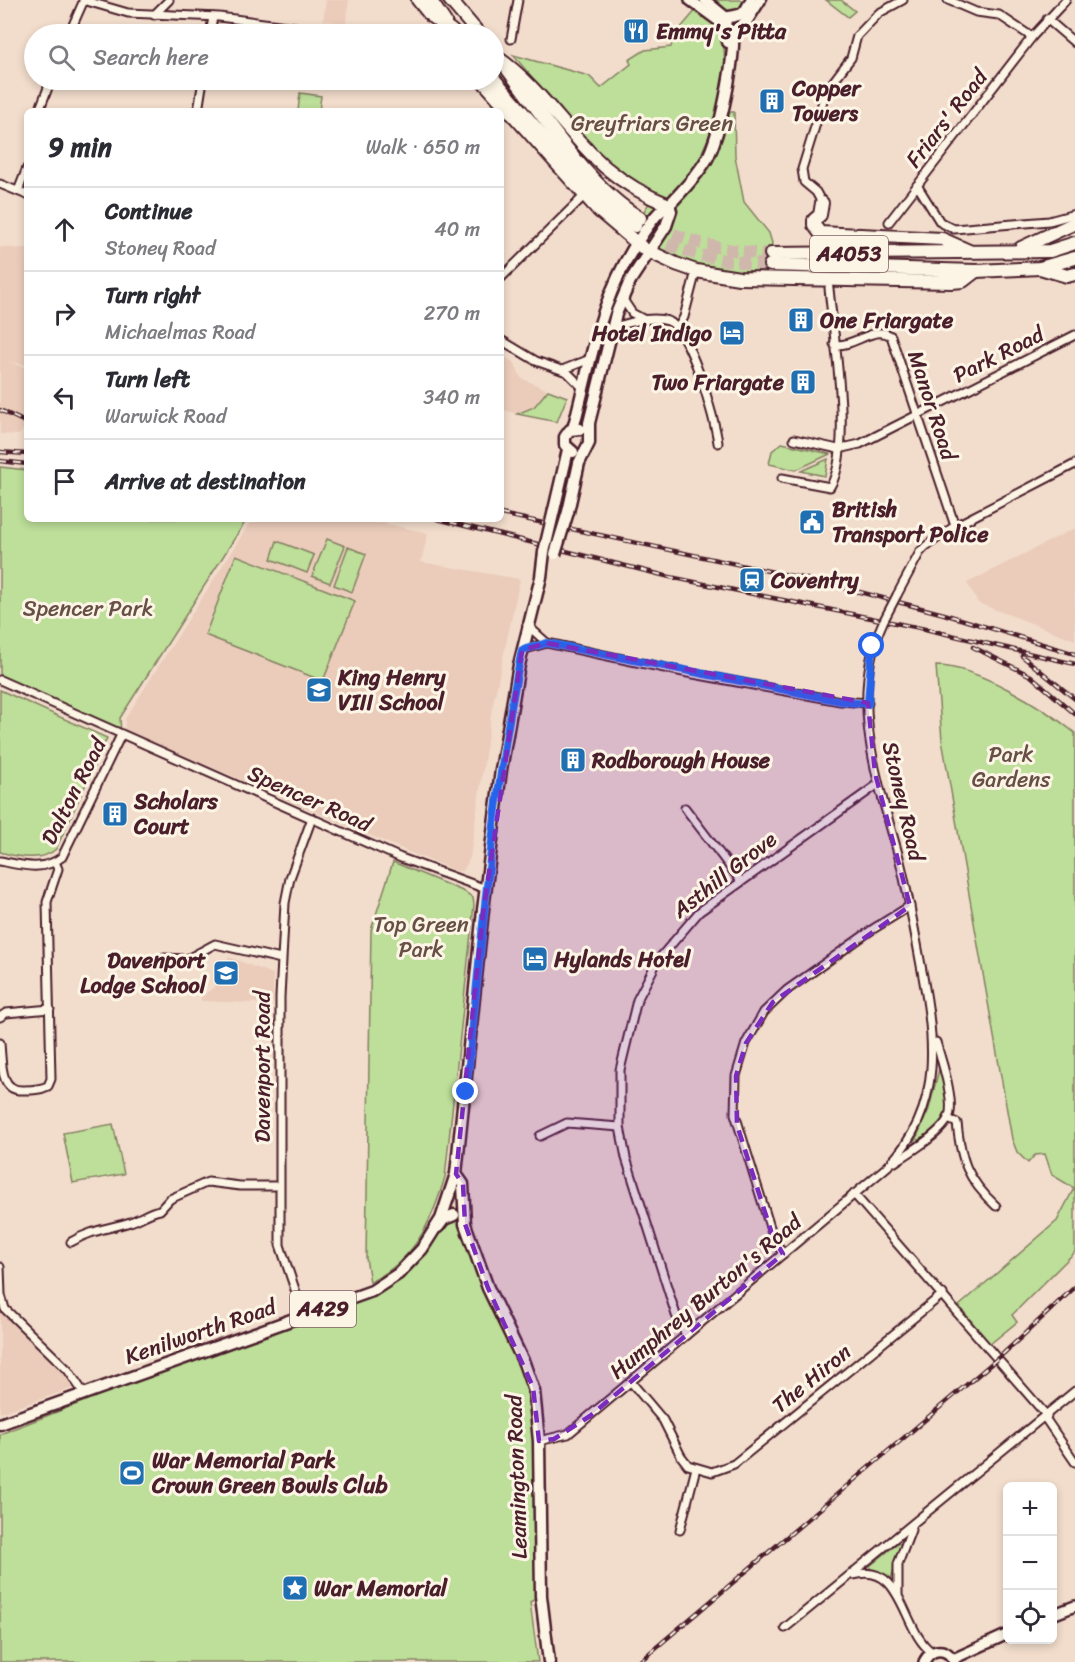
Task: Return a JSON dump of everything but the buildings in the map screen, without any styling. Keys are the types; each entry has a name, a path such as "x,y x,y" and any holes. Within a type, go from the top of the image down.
{"highway":[{"path":"418,0 431,16 442,24"},
{"path":"430,0 447,24"},
{"path":"450,0 470,24"},
{"path":"457,0 472,24"},
{"path":"504,61 523,75 604,166 622,180 669,205"},
{"path":"503,90 597,199 637,222 582,165 504,65"},
{"path":"491,90 584,196 648,251"},
{"path":"822,203 822,211 814,225 819,233 942,239 970,251"},
{"path":"1017,250 1075,223"},
{"name":"A4053","path":"1075,243 1050,251 970,251 770,259 976,271 1040,268 1075,258"},
{"name":"A4053","path":"648,251 696,271 746,278 840,278 952,282 963,281 976,271"},
{"path":"1040,268 1066,276 1075,274"},
{"path":"815,278 822,280 828,288 831,282 840,278"}],"main road":[{"path":"731,24 744,13 751,0"},
{"path":"731,24 752,14 760,0"},
{"path":"669,205 696,174 711,150 725,94 734,44 731,24"},
{"name":"A429","path":"445,1204 456,1174 486,890 508,726 527,625 549,553 568,513 584,451 588,446 589,423 622,298 648,251 666,226 671,211 669,205 657,215 636,243 613,284 595,334 573,429 565,437 568,450 554,510 549,553"},
{"path":"573,429 581,429 589,437"},
{"path":"568,450 574,453 584,451"},
{"name":"Leamington Road","path":"456,1174 463,1184 465,1224 488,1288 533,1386 539,1441 541,1596 549,1662"},
{"path":"445,1204 453,1215 465,1224"},
{"name":"Kenilworth Road","path":"0,1424 83,1392 347,1301 387,1282 413,1260 432,1234 445,1204"},
{"path":"432,1234 444,1219 453,1215"}],"street":[{"path":"73,24 84,0 113,11 213,17 268,24"},
{"path":"154,15 169,0"},
{"path":"512,39 518,0"},
{"path":"690,0 731,24"},
{"path":"705,0 731,24"},
{"path":"822,203 802,176 826,91 851,58 857,36 879,14 903,0"},
{"path":"948,0 976,12 999,15 1032,37"},
{"name":"Friars' Road","path":"889,222 1032,37 1066,0"},
{"path":"212,24 213,17"},
{"path":"1047,19 1075,43"},
{"path":"40,108 47,90"},
{"path":"198,108 201,90"},
{"path":"18,191 24,176"},
{"path":"0,184 24,194"},
{"path":"916,185 940,222 954,229 1049,221 1075,214"},
{"path":"504,275 584,196"},
{"path":"678,328 684,317 696,271"},
{"path":"782,478 830,487 838,449 841,413 828,288"},
{"path":"622,298 632,313 645,320"},
{"path":"595,334 645,320 663,320 678,328 712,414 718,443"},
{"name":"Manor Road","path":"834,344 842,345 881,333 887,333 894,341 955,526"},
{"name":"Park Road","path":"838,449 860,444 1075,335"},
{"path":"504,342 536,361 574,376 583,388"},
{"path":"561,370 570,369 590,359"},
{"path":"794,439 838,449"},
{"name":"Stoney Road","path":"948,1119 950,1108 946,1082 932,1031 910,906 877,785 868,704 872,646 920,552 955,526 1075,464"},
{"path":"527,625 547,643"},
{"path":"522,650 547,643 688,673 868,704"},
{"name":"Spencer Road","path":"0,680 401,858 486,890"},
{"name":"Dalton Road","path":"55,862 66,852 121,735"},
{"name":"Asthill Grove","path":"687,1335 676,1315 626,1158 620,1127 618,1094 621,1061 634,1010 645,981 661,955 685,926 741,880 877,785"},
{"path":"686,808 741,880"},
{"name":"Davenport Road","path":"304,1316 281,1250 279,1186 281,959 283,918 290,878 312,818"},
{"path":"0,861 40,866 55,862 58,869 46,902 51,1079 46,1087 14,1091 7,1088 3,1082 0,1043"},
{"path":"783,1254 772,1237 736,1120 735,1083 746,1043 764,1012 787,990 873,929 910,906"},
{"path":"162,958 187,959 215,944 281,959"},
{"path":"0,1017 6,1013 50,1009"},
{"name":"Stoney Road","path":"921,1115 932,1070 932,1031"},
{"name":"Humphrey Burton's Road","path":"888,1166 905,1144 921,1115"},
{"path":"948,1119 957,1124 957,1139 964,1165 981,1192 996,1206"},
{"name":"Humphrey Burton's Road","path":"539,1441 568,1434 854,1194 888,1166 914,1150 948,1119"},
{"path":"540,1136 567,1123 620,1127"},
{"path":"71,1242 92,1230 129,1223 150,1211 160,1210 170,1199 208,1182 240,1186 279,1186"},
{"path":"854,1194 944,1294 1046,1417 1075,1462"},
{"path":"0,1266 1,1295 5,1309 68,1370 83,1392"},
{"name":"The Hiron","path":"696,1468 712,1472 734,1464 944,1294"},
{"path":"631,1382 663,1420 682,1459 696,1468 680,1530"},
{"path":"785,1628 1075,1391"},
{"path":"898,1596 898,1564 915,1524"},
{"path":"847,1578 862,1573 876,1575 886,1580 898,1596 922,1643 932,1652"},
{"path":"1057,1613 1075,1606"},
{"path":"924,1662 932,1652 942,1651 954,1661 1003,1636"}],"highlighted area":[{"path":"547,643 868,703 875,773 910,906 773,1002 746,1043 736,1076 737,1125 773,1237 783,1254 590,1416 554,1439 539,1441 533,1387 488,1288 465,1224 463,1184 456,1174 483,913 522,650"}],"shaded area":[{"path":"326,0 349,0 346,24 323,20"},
{"path":"0,247 24,249 24,364 9,362 24,367 24,429 19,435 0,434"},
{"path":"504,357 515,363 521,378 548,390 534,407 517,414 504,410"},
{"name":"King Henry VIII School","path":"250,522 378,522 428,533 421,562 520,579 491,714 470,858 463,871 456,871 411,853 125,730 125,719"},
{"path":"1075,528 1075,640 978,603 967,583"},
{"path":"229,957 273,974 273,1004 201,1001 201,997 214,987"},
{"path":"0,1307 62,1368 73,1388 0,1413"}],"green space":[{"path":"712,0 748,0 740,11 728,14"},
{"path":"826,0 841,0 855,11 848,17"},
{"name":"Greyfriars Green","path":"696,10 717,29 724,49 723,78 717,111 702,152 711,161 723,136 730,112 734,112 735,156 744,202 769,233 772,243 769,271 731,271 704,267 666,253 630,233 653,197 602,159 513,55 589,76 601,88 631,64 629,60 645,50 671,47 673,37"},
{"path":"300,93 321,96 319,108 298,108"},
{"path":"548,390 567,397 557,422 517,414 534,407"},
{"path":"782,443 830,454 796,470 769,464 772,451"},
{"path":"828,459 825,476 801,471"},
{"name":"Spencer Park","path":"0,467 24,470 24,522 245,522 120,718 121,735 0,680"},
{"path":"327,539 345,546 330,583 312,576"},
{"path":"277,541 314,555 307,573 271,559"},
{"path":"348,547 366,554 352,592 334,585"},
{"path":"236,555 355,601 323,681 205,635"},
{"name":"Park Gardens","path":"936,666 952,668 990,680 1028,700 1075,733 1075,1252 1012,1315 1017,1322 990,1344 959,1306 1057,1221 1074,1188 1052,1175 1045,1154 1035,1155 1028,1163 1017,1152 1012,1139 942,740"},
{"path":"0,690 107,738 56,849 44,856 21,857 0,852"},
{"name":"Top Green Park","path":"393,862 465,892 473,898 474,905 445,1177 427,1224 410,1251 398,1263 370,1282 366,1258 371,930"},
{"path":"940,1065 947,1092 945,1113 934,1131 912,1148 929,1109"},
{"path":"113,1124 124,1174 73,1183 63,1133"},
{"path":"454,1215 461,1220 533,1387 541,1596 530,1602 538,1662 0,1662 0,1434 85,1401 83,1392 387,1282"},
{"path":"898,1543 901,1544 891,1579 870,1569 870,1566"}],"tunnel":[{"path":"641,218 672,233 704,244 771,254"},
{"path":"636,227 651,237 700,255 770,265"}],"railway":[{"path":"0,410 24,422"},
{"path":"0,452 24,454"},
{"path":"0,461 24,464"},
{"path":"504,515 825,583 944,614 1075,654"},
{"path":"449,522 670,577 925,629 1075,664"},
{"path":"973,647 1031,676 1075,714"},
{"path":"1022,656 1075,699"},
{"path":"639,1662 1004,1353 1075,1287"}],"place":[{"name":"Emmy's Pitta","path":"636,31"},
{"name":"Copper Towers","path":"772,101"},
{"name":"One Friargate","path":"801,320"},
{"name":"Hotel Indigo","path":"732,333"},
{"name":"Two Friargate","path":"803,382"},
{"name":"British Transport Police","path":"812,522"},
{"name":"Coventry","path":"752,580"},
{"name":"King Henry VIII School","path":"319,690"},
{"name":"Rodborough House","path":"573,760"},
{"name":"Scholars Court","path":"115,814"},
{"name":"Hylands Hotel","path":"535,959"},
{"name":"Davenport Lodge School","path":"226,973"},
{"name":"War Memorial Park Crown Green Bowls Club","path":"132,1473"},
{"name":"War Memorial","path":"295,1588"}],"route":[{"path":"466,1092 483,910 508,726 522,650 547,643 688,673 868,704 872,646"}]}
